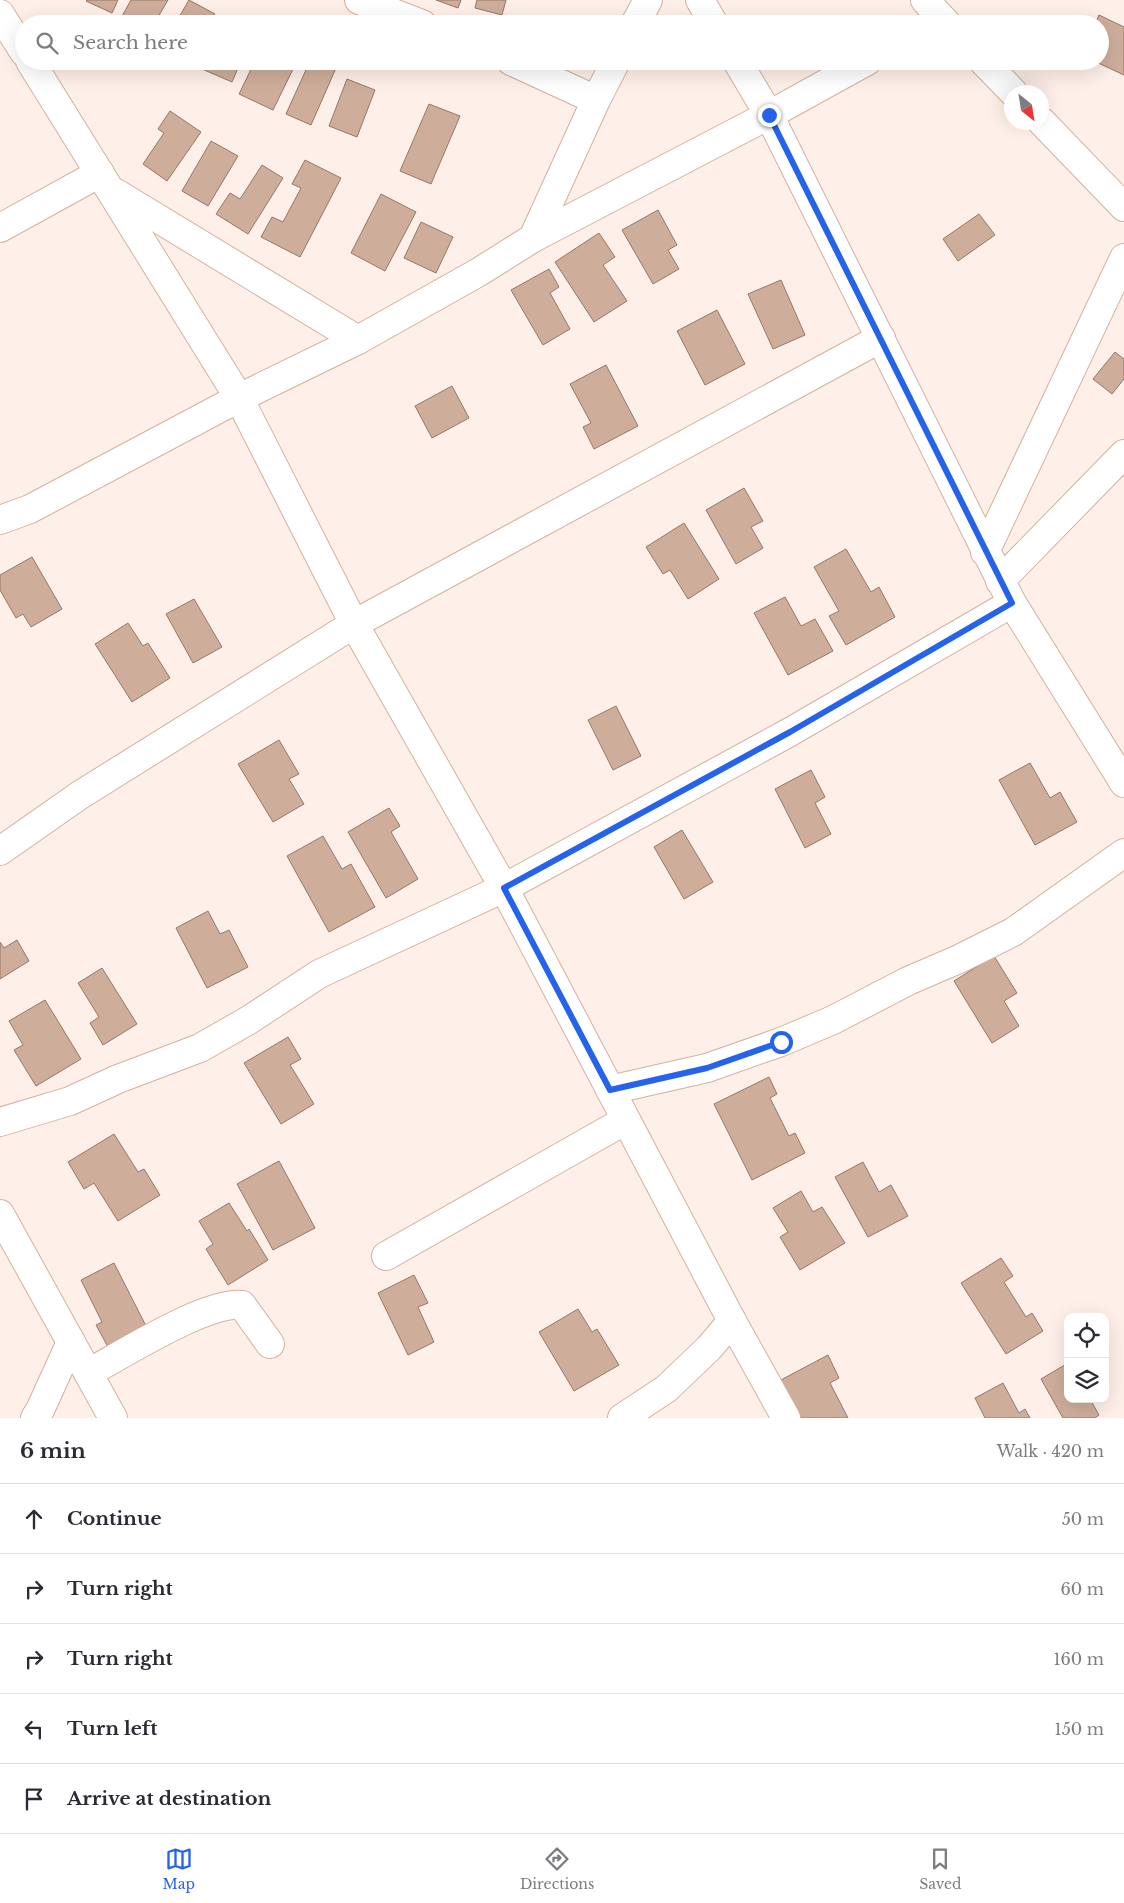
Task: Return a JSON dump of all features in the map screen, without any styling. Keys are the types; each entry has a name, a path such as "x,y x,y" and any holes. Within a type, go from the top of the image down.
{"street":[{"path":"359,0 398,15"},
{"path":"640,15 648,0"},
{"path":"700,0 709,15"},
{"path":"0,14 15,38"},
{"path":"36,70 238,398 354,624 504,888 732,1321 786,1418"},
{"path":"531,70 596,100"},
{"path":"533,238 611,70"},
{"path":"742,70 769,115 1006,592 1124,782"},
{"path":"0,520 30,509 238,398 358,340 479,272 533,238 769,115 851,70"},
{"path":"992,70 1006,85"},
{"path":"1049,129 1124,207"},
{"path":"0,228 106,182"},
{"path":"106,182 358,340"},
{"path":"985,552 1124,258"},
{"path":"0,851 80,795 354,624 881,338"},
{"path":"0,1122 70,1101 118,1079 200,1048 248,1020 319,974 504,888 790,732 1006,592 1124,454"},
{"path":"610,1090 707,1068 781,1042 832,1020 908,981 959,959 1013,932 1124,853"},
{"path":"386,1256 626,1120"},
{"path":"0,1214 113,1418"},
{"path":"88,1373 176,1325 224,1305 242,1305 270,1344"},
{"path":"622,1418 666,1389 709,1348 732,1321"},
{"path":"34,1418 40,1410 71,1342"}],"building":[{"path":"87,0 118,0 112,13"},
{"path":"131,0 168,0 159,15 123,15"},
{"path":"189,0 215,14 214,15 180,15"},
{"path":"436,0 461,0 458,8"},
{"path":"477,0 506,0 502,15 475,8"},
{"path":"1109,20 1124,27 1124,75 1109,68"},
{"path":"204,70 237,70 232,82"},
{"path":"251,70 293,70 273,110 239,94"},
{"path":"306,70 335,70 311,125 286,114"},
{"path":"347,79 375,90 357,137 329,126"},
{"path":"429,104 460,116 431,184 400,171"},
{"path":"170,111 201,132 167,181 143,164 164,133 158,129"},
{"path":"211,141 238,156 208,206 182,191"},
{"path":"305,160 341,178 300,257 261,237 272,217 283,222 301,188 292,184"},
{"path":"262,165 283,178 248,234 216,214 230,193 240,199"},
{"path":"381,194 416,212 385,271 351,253"},
{"path":"658,210 677,245 668,250 679,269 653,284 622,230"},
{"path":"979,214 995,235 958,261 943,239"},
{"path":"421,222 453,237 436,273 404,258"},
{"path":"599,233 615,257 603,265 627,301 594,322 555,262"},
{"path":"549,269 559,287 550,293 570,329 543,345 511,290"},
{"path":"781,280 805,335 773,349 748,294"},
{"path":"717,310 745,364 705,385 677,331"},
{"path":"1115,352 1124,359 1124,379 1112,394 1093,379"},
{"path":"606,365 638,426 594,449 583,427 591,423 570,384"},
{"path":"452,386 469,418 432,438 415,406"},
{"path":"744,488 763,521 751,527 763,548 736,564 706,510"},
{"path":"684,523 719,579 688,599 670,570 663,574 646,547"},
{"path":"846,549 871,592 879,587 895,617 846,645 829,616 839,611 814,567"},
{"path":"32,557 62,609 31,627 23,614 16,618 0,590 0,575"},
{"path":"785,597 801,626 815,619 833,651 788,675 754,613"},
{"path":"194,599 222,647 193,663 166,614"},
{"path":"128,623 143,646 148,643 170,678 132,702 95,644"},
{"path":"616,706 641,756 613,770 588,720"},
{"path":"279,740 299,774 289,779 304,804 273,822 238,764"},
{"path":"1030,763 1050,798 1060,792 1077,822 1035,845 999,780"},
{"path":"811,770 825,797 815,803 831,834 805,848 775,789"},
{"path":"389,808 400,826 391,832 418,879 386,898 348,832"},
{"path":"682,830 713,882 684,899 654,847"},
{"path":"323,836 342,869 351,864 375,907 329,932 287,856"},
{"path":"208,911 220,934 229,930 248,967 207,988 176,928"},
{"path":"17,940 29,961 0,979 0,942 4,948"},
{"path":"994,956 1017,993 1004,1001 1019,1026 992,1043 954,981"},
{"path":"102,968 137,1024 103,1045 90,1023 99,1017 78,983"},
{"path":"45,1000 81,1059 36,1086 14,1050 23,1045 9,1021"},
{"path":"288,1037 301,1059 290,1065 314,1104 281,1124 244,1063"},
{"path":"769,1077 777,1094 770,1098 789,1136 795,1133 805,1153 752,1180 714,1104"},
{"path":"114,1134 138,1172 144,1169 160,1195 118,1221 94,1183 84,1189 68,1162"},
{"path":"279,1161 315,1228 273,1250 237,1184"},
{"path":"863,1162 879,1192 891,1185 908,1216 868,1237 835,1177"},
{"path":"801,1191 813,1212 822,1207 845,1243 800,1270 780,1237 788,1232 773,1208"},
{"path":"229,1203 247,1231 249,1229 268,1260 228,1285 206,1249 213,1244 199,1221"},
{"path":"1001,1258 1013,1276 1004,1282 1026,1317 1032,1313 1043,1331 1006,1354 961,1283"},
{"path":"114,1263 147,1328 108,1347 96,1325 102,1322 81,1280"},
{"path":"414,1275 428,1303 418,1307 434,1342 408,1355 378,1293"},
{"path":"578,1309 592,1332 597,1329 619,1365 574,1391 539,1332"},
{"path":"828,1355 839,1378 830,1383 848,1418 798,1418 779,1381"},
{"path":"1064,1365 1064,1403 1092,1403 1099,1415 1095,1418 1063,1418 1041,1379"},
{"path":"1003,1383 1019,1413 1025,1409 1030,1418 985,1418 975,1398"}],"route":[{"path":"769,115 1012,603 790,732 504,888 610,1090 707,1068 781,1042"}]}
